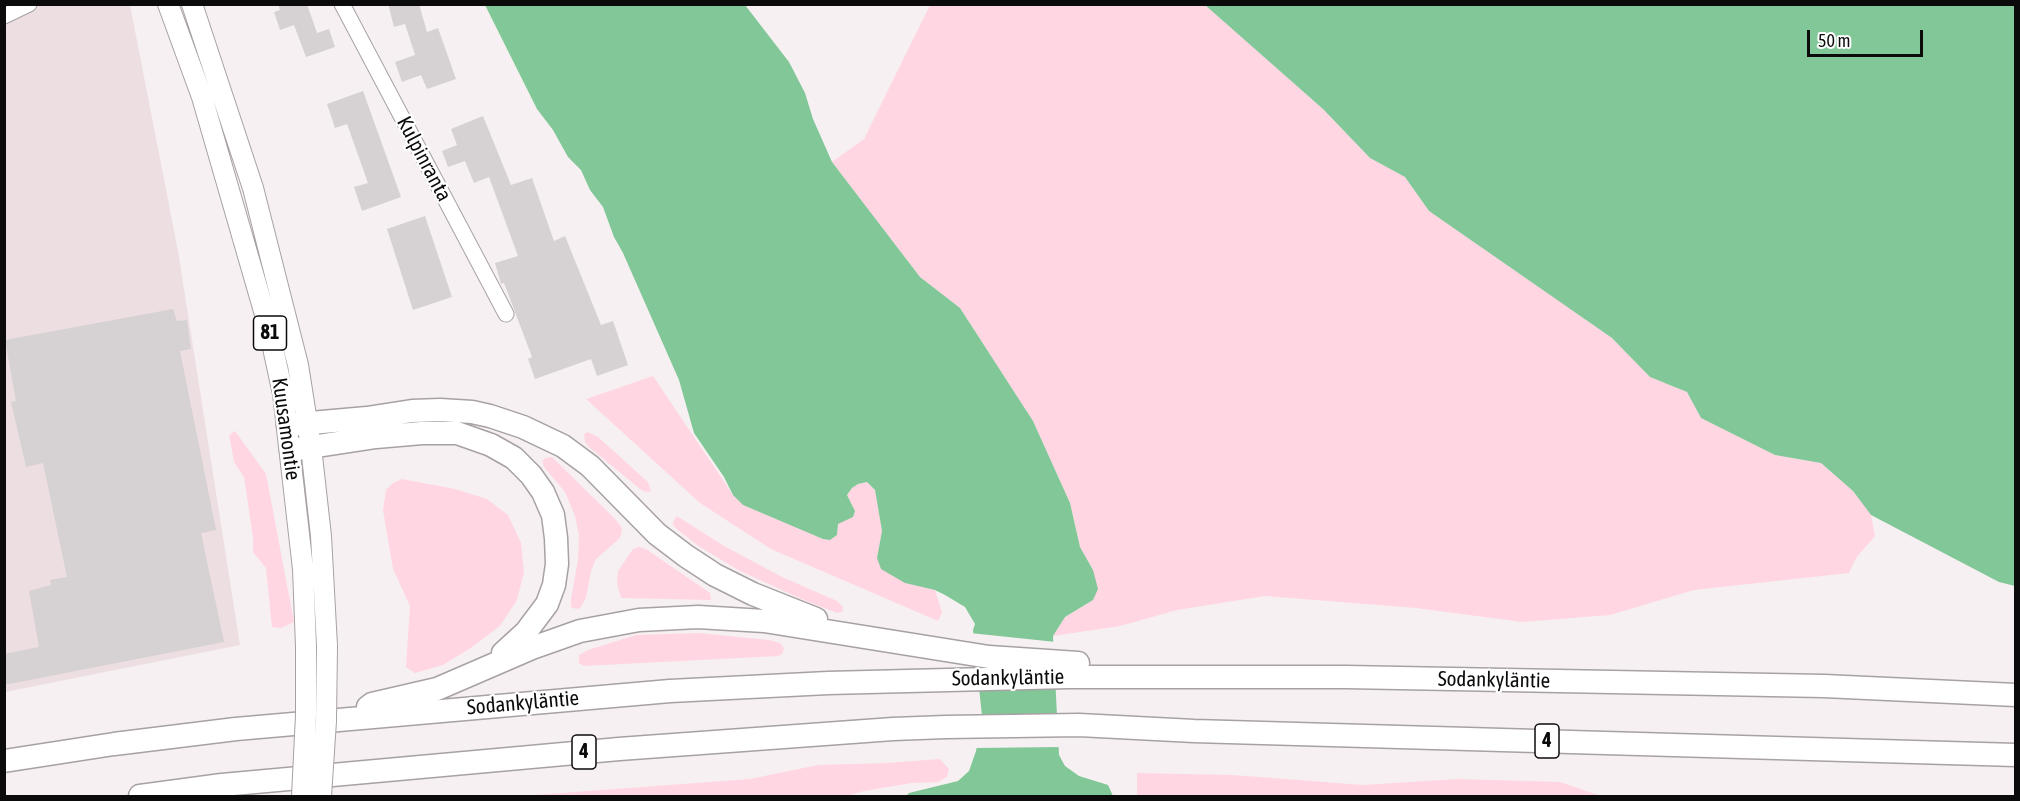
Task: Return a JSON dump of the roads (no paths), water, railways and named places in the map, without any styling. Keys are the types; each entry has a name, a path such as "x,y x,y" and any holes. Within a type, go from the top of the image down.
{"highway":[{"path":"297,424 440,410 481,414 523,427 563,446 590,466 657,534 715,575 791,610 854,634"},
{"path":"301,448 376,437 457,433 491,445 514,458 531,475 543,492 553,514 557,564 554,585 547,604 526,632 487,666"},
{"path":"356,719 372,704 436,689 461,680 487,666 580,631 639,620 698,617 764,621 1067,670"},
{"name":"Sodankyläntie","path":"4,761 114,744 236,729 670,691 949,679 1067,670 1082,663 1106,677 1358,678 1824,686 2016,695"},
{"name":"4","path":"140,796 222,785 725,740 946,727 1079,725 2016,756"},
{"path":"256,796 276,781"}],"main road":[{"name":"Kuusamontie","path":"168,4 202,97 265,315 283,394 297,424"},
{"name":"Kuusamontie","path":"192,4 253,188 298,365 297,424 321,536 327,646 326,722 321,796"},
{"name":"Kuusamontie","path":"301,448 306,646 306,715 302,796"}],"street":[{"path":"4,16 28,4"},
{"name":"Kulpinranta","path":"342,4 506,314"}]}
